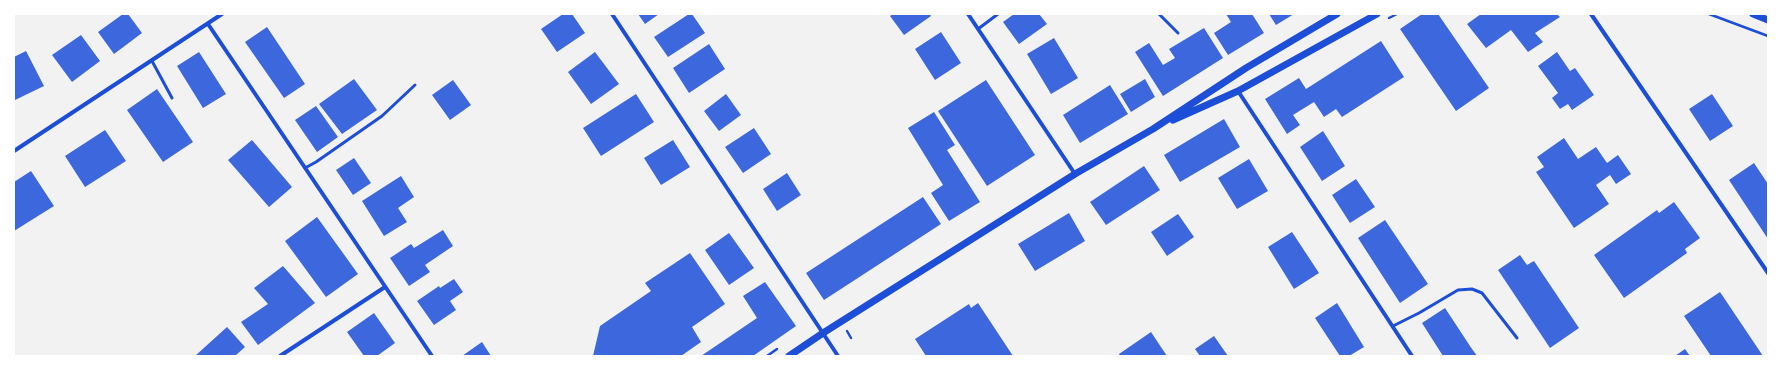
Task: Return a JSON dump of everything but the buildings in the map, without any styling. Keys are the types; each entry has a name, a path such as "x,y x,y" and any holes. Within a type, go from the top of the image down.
{"street":[{"path":"14,151 222,14"},
{"path":"612,14 838,356"},
{"path":"968,14 1075,174"},
{"path":"789,356 1075,174 1153,129 1246,68 1337,14"},
{"path":"1153,129 1238,91 1377,14"},
{"path":"1591,14 1768,273"},
{"path":"1754,14 1768,20"},
{"path":"208,24 432,356"},
{"path":"1238,91 1412,356"},
{"path":"280,356 385,287"}],"lane":[{"path":"978,28 998,14"},
{"path":"1159,14 1178,34"},
{"path":"152,61 172,98"},
{"path":"305,168 382,116 415,85"},
{"path":"1393,326 1419,313 1458,290 1472,289 1482,293 1517,338"}],"path":[{"path":"1386,19 1397,14"},
{"path":"1709,14 1768,36"},
{"path":"829,342 854,327"}]}
